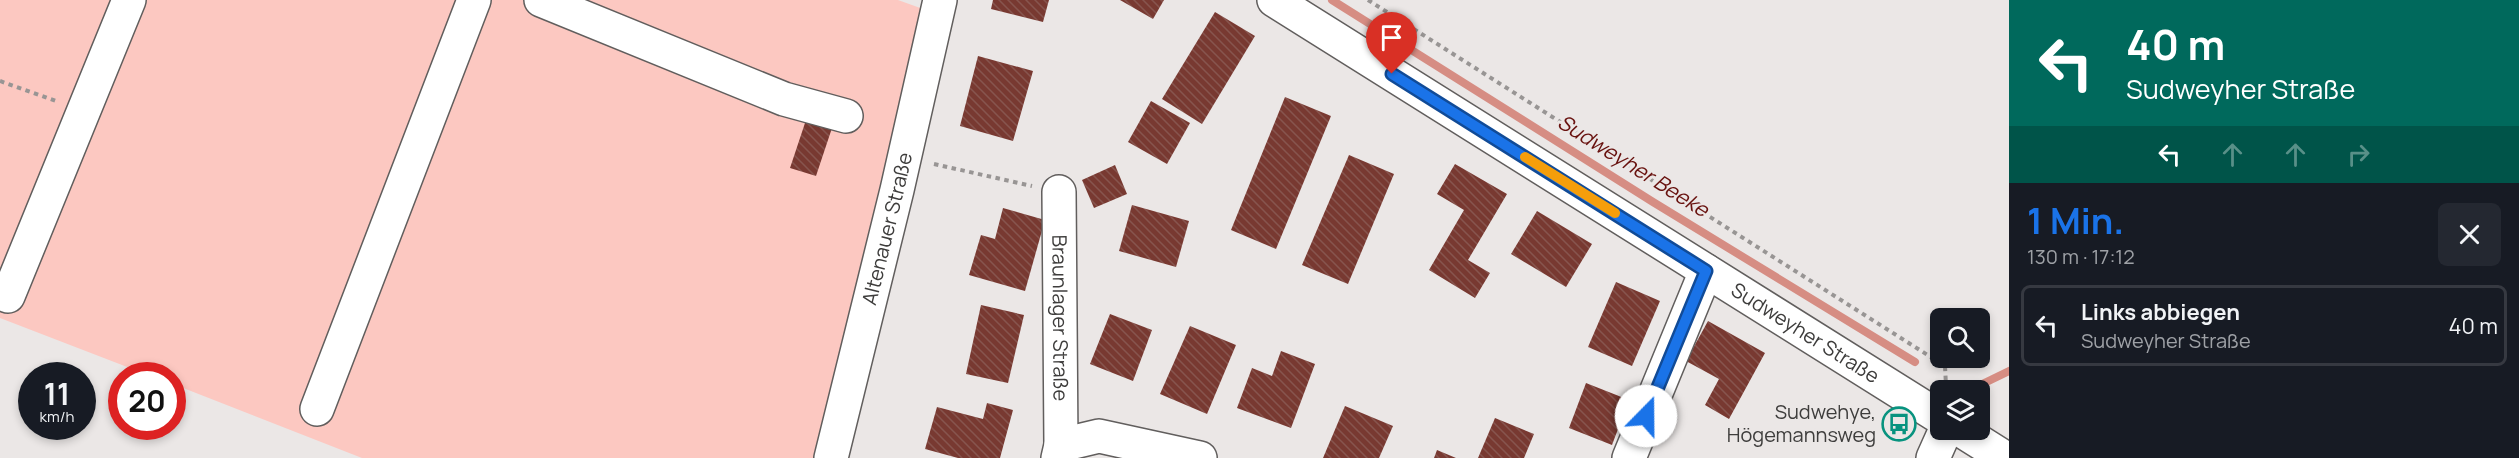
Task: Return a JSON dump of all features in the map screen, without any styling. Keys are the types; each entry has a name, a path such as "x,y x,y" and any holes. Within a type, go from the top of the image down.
{"street":[{"path":"8,296 82,110 129,0"},
{"path":"316,409 474,0"},
{"path":"541,0 784,99 846,116"},
{"name":"Altenauer Straße","path":"831,458 905,156 940,0"},
{"name":"Sudweyher Straße","path":"1274,0 1930,411"},
{"name":"Braunlager Straße","path":"1059,192 1059,451 1099,436 1200,458"},
{"path":"1629,458 1706,271"},
{"path":"1933,458 1941,440"},
{"path":"1983,440 2002,449"}],"path":[{"path":"1368,0 1944,366 1945,380"},
{"path":"0,81 82,110"},
{"path":"905,156 1059,192"}],"shaded area":[{"path":"0,0 898,0 923,9 819,458 362,458 186,389 186,362 114,362 0,318"}],"building":[{"path":"993,0 1049,0 1043,22 991,9"},
{"path":"1120,0 1164,0 1153,19"},
{"path":"1215,12 1255,36 1202,124 1162,99"},
{"path":"978,56 1033,71 1013,141 960,126"},
{"path":"1285,97 1331,116 1276,249 1231,230"},
{"path":"1151,101 1190,123 1167,164 1128,142"},
{"path":"807,117 833,125 816,176 790,168"},
{"path":"1349,155 1394,174 1348,284 1302,265"},
{"path":"1455,164 1507,194 1468,260 1490,273 1475,298 1429,270 1464,210 1437,194"},
{"path":"1115,165 1127,194 1094,208 1082,180"},
{"path":"1132,205 1189,221 1176,267 1119,251"},
{"path":"1003,208 1045,220 1025,291 969,275 981,235 995,239"},
{"path":"1537,211 1592,244 1566,287 1511,254"},
{"path":"1616,282 1660,301 1632,366 1588,347"},
{"path":"981,305 1024,315 1008,383 966,374"},
{"path":"1110,314 1152,330 1133,381 1090,364"},
{"path":"1708,321 1765,353 1729,419 1705,405 1719,379 1686,361"},
{"path":"1190,326 1236,345 1207,414 1160,394"},
{"path":"1281,351 1315,364 1291,428 1237,408 1252,368 1272,376"},
{"path":"1586,383 1629,400 1612,445 1569,428"},
{"path":"987,403 1013,410 1000,458 958,458 925,449 937,407 983,419"},
{"path":"1345,406 1393,426 1379,458 1323,458"},
{"path":"1495,418 1534,434 1524,458 1478,458"},
{"path":"1437,450 1456,458 1434,458"}],"waterway":[{"name":"Sudweyher Beeke","path":"1332,0 1653,202 1915,362"},
{"name":"Sudweyher Beeke","path":"1990,380 2009,371"}],"slow traffic":[{"path":"1525,157 1615,213"}],"place":[{"name":"Sudwehye, Högemannsweg","path":"1899,424"}],"route":[{"path":"1392,74 1706,271 1646,416"}]}
